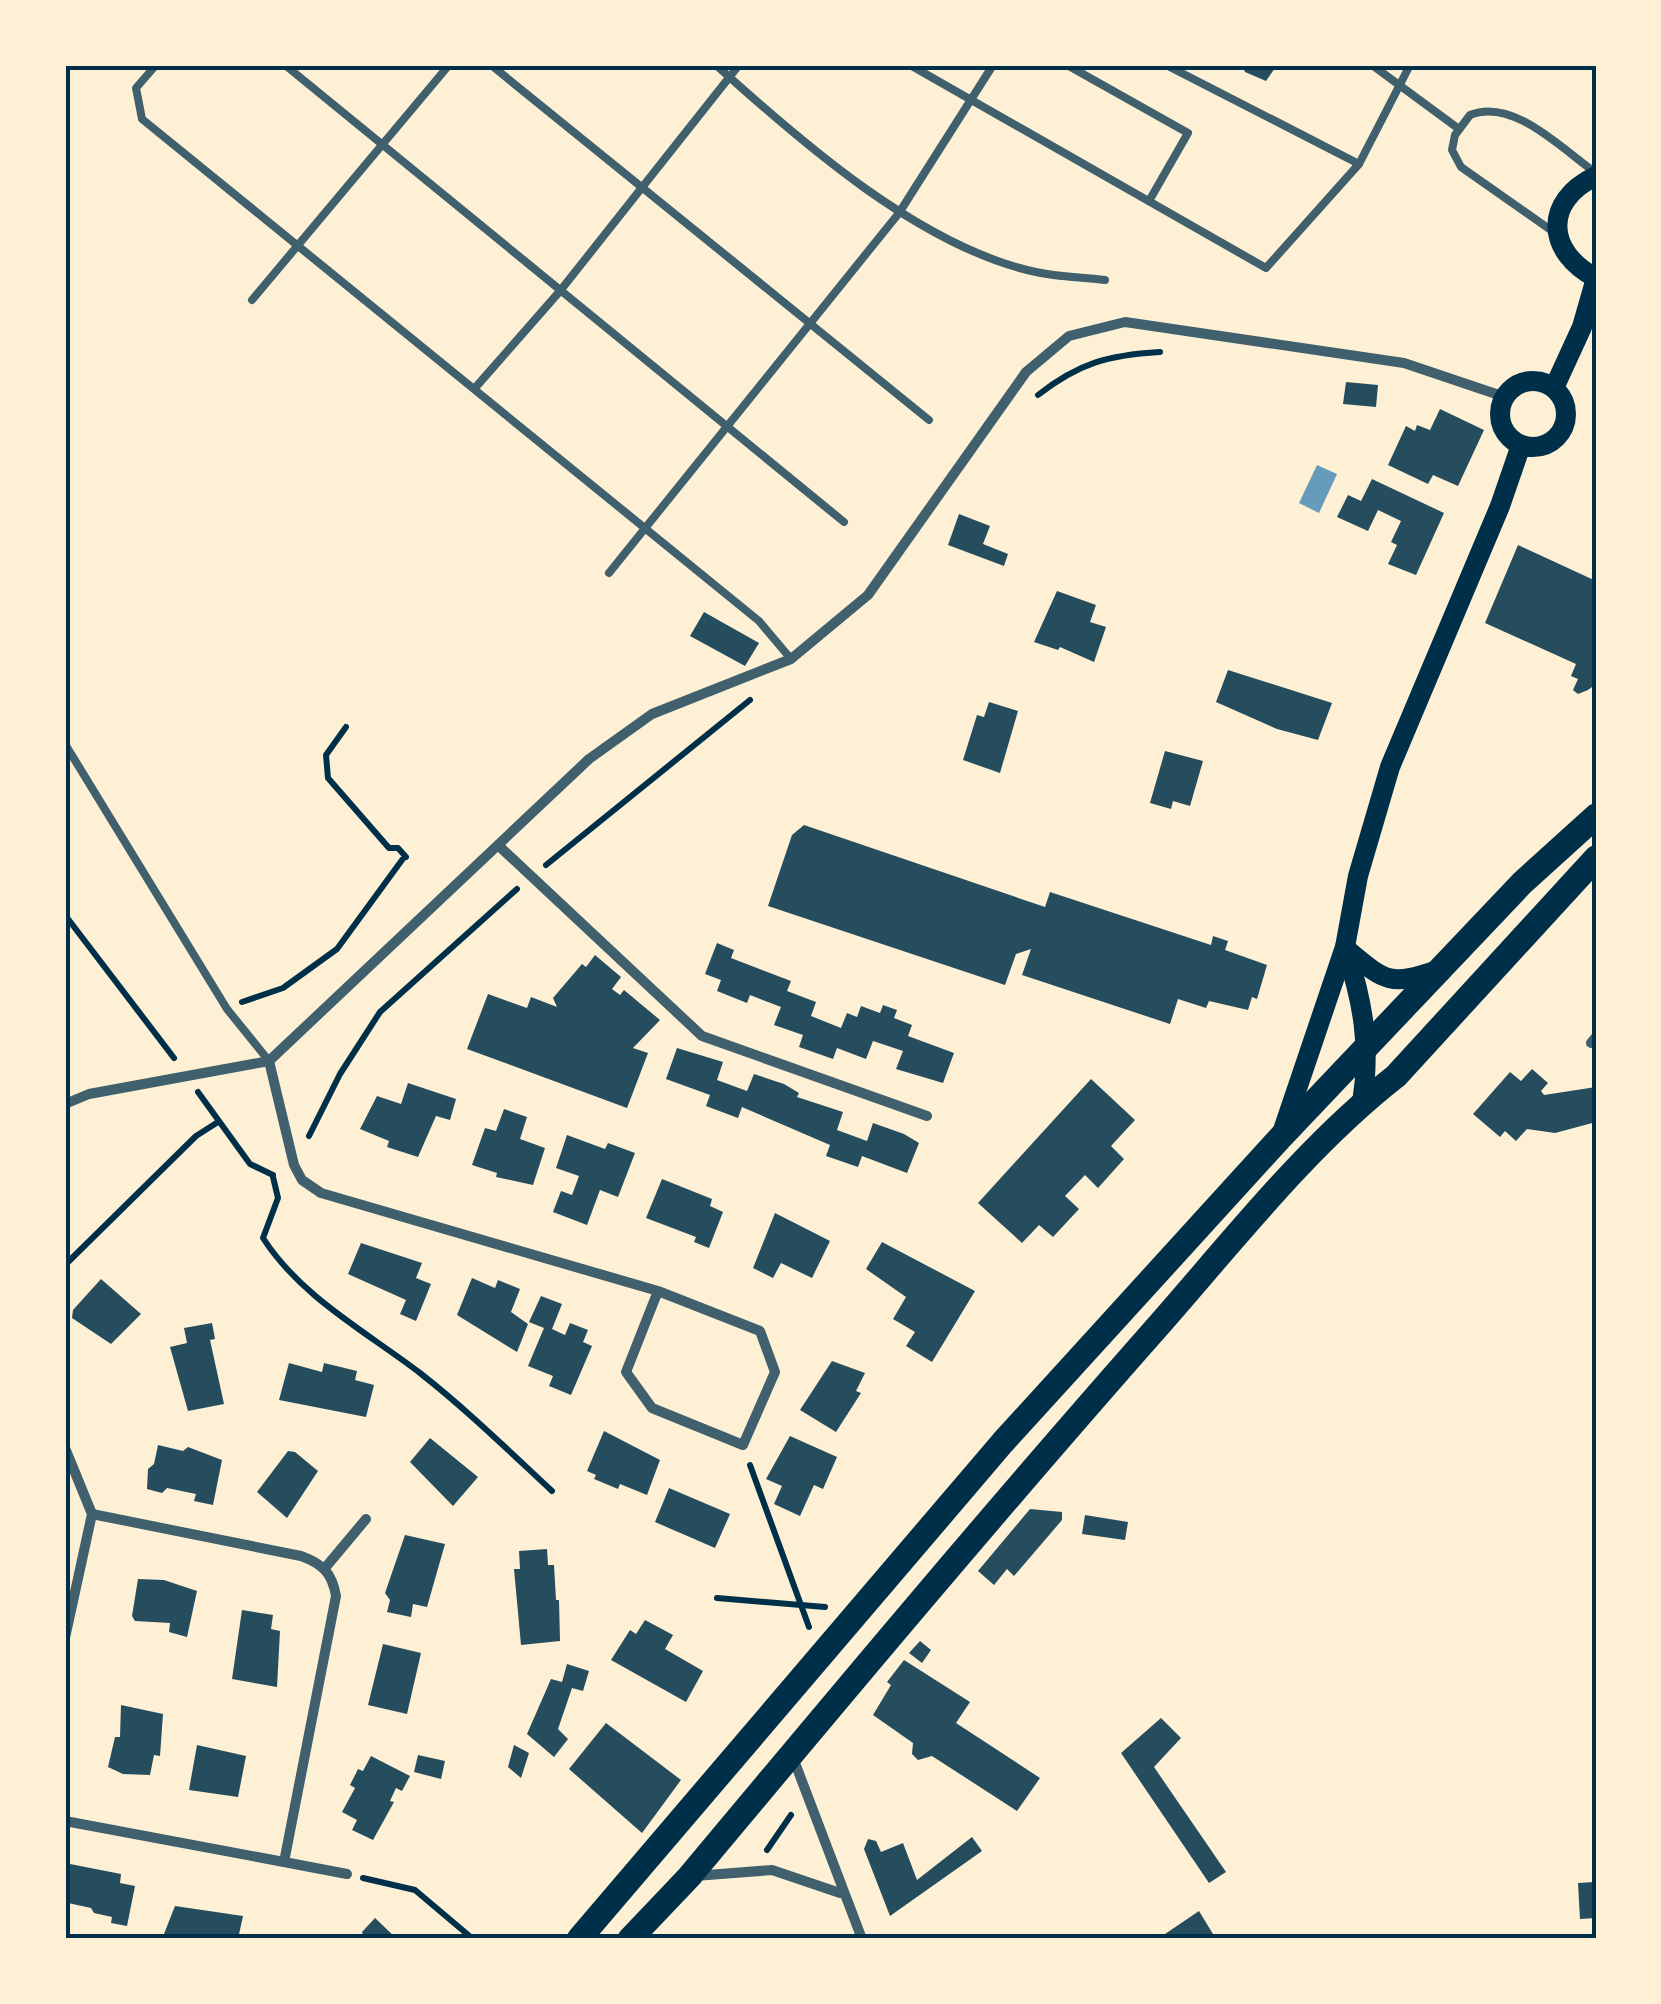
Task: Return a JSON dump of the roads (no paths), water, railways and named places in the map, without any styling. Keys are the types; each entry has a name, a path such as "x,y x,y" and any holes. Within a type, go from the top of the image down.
{"main road":[{"path":"1554,388 1582,327 1596,278 1574,267 1558,234 1564,199 1577,185 1596,175"},
{"path":"1532,381 1554,388 1566,410 1561,432 1543,446 1521,445 1504,430 1500,407 1505,396 1532,381"},
{"path":"1280,1138 1344,948 1358,876 1390,766 1500,506 1521,445"},
{"path":"578,1939 1003,1442 1280,1138 1522,883 1596,816"},
{"path":"630,1939 688,1877 1060,1436 1362,1103 1396,1076 1596,858"},
{"path":"1344,948 1387,981 1404,981 1445,968"},
{"path":"1344,948 1362,1000 1368,1049 1362,1103"}],"street":[{"path":"65,1104 90,1094 269,1061 588,759 652,714 791,659 868,596 1026,372 1069,336 1124,322 1183,330 1404,364 1505,396"},
{"path":"499,846 702,1036 928,1116"},
{"path":"269,1061 294,1166 302,1180 321,1193 658,1291 760,1331 776,1372 742,1445 652,1408 626,1372 658,1291"},
{"path":"65,1448 92,1514 65,1638"},
{"path":"92,1514 301,1556 325,1568 333,1578 336,1596 284,1862"},
{"path":"325,1568 366,1519"},
{"path":"791,1754 840,1892 862,1939"},
{"path":"65,1821 347,1874"},
{"path":"688,1877 772,1870 840,1892"}],"lane":[{"path":"156,65 136,88 142,119 648,528 759,621 791,659"},
{"path":"285,65 844,522"},
{"path":"252,300 449,65"},
{"path":"492,65 929,420"},
{"path":"716,65 899,213 981,253 1035,272 1105,280"},
{"path":"475,388 560,291 740,65"},
{"path":"910,65 1266,268 1359,164 1410,65"},
{"path":"609,572 899,213 993,65"},
{"path":"1066,65 1188,133 1149,200"},
{"path":"1166,65 1359,164"},
{"path":"1372,65 1459,130"},
{"path":"1558,234 1461,167 1452,150 1459,130 1470,115 1480,111 1515,116 1596,175"},
{"path":"65,744 227,1009 269,1061"}],"water":[{"path":"1317,465 1337,474 1319,513 1299,503"}]}
